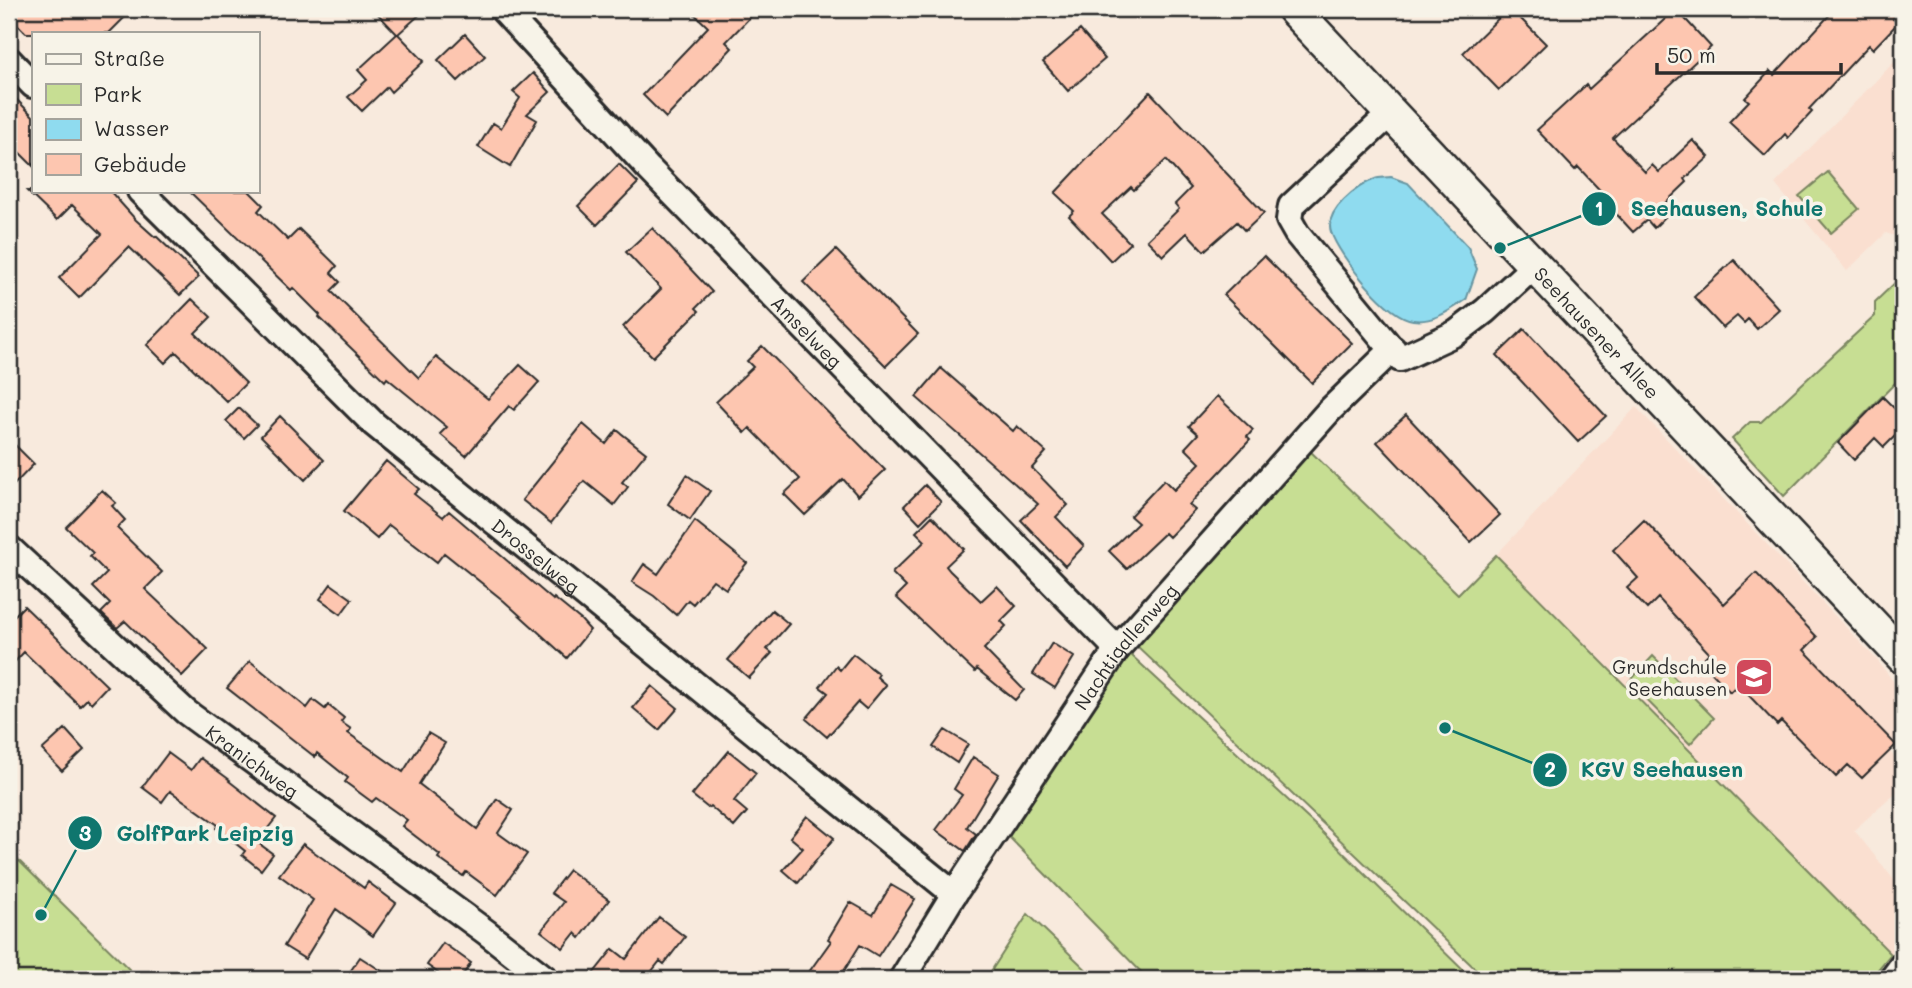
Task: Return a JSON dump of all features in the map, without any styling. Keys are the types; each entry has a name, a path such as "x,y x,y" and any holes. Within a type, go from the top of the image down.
{"street":[{"name":"Amselweg","path":"502,9 649,169 1117,649"},
{"name":"Seehausener Allee","path":"1293,9 1903,657"},
{"path":"9,60 32,84"},
{"path":"1391,113 1291,206 1289,220 1297,234 1400,359 1456,333 1534,266"},
{"name":"Drosselweg","path":"141,192 374,424 954,894"},
{"name":"Nachtigallenweg","path":"902,979 954,894 1117,649 1329,411 1393,349"},
{"name":"Kranichweg","path":"9,548 186,712 546,979"},
{"path":"1892,979 1903,964"}],"shaded area":[{"path":"1903,53 1903,239 1886,233 1847,271 1775,184"},
{"name":"Grundschule Seehausen","path":"1636,407 1877,660 1903,694 1903,738 1890,752 1903,767 1903,787 1854,830 1903,891 1903,938 1891,954 1496,555"}],"green space":[{"path":"1828,172 1859,209 1831,233 1799,196"},
{"path":"1903,275 1903,375 1784,496 1732,439 1750,422 1761,422 1875,316 1875,302"},
{"path":"1308,449 1458,594 1496,555 1891,954 1870,979 1486,979 1137,646"},
{"path":"1130,654 1316,826 1472,979 1148,979 1007,835"},
{"path":"1653,656 1714,718 1690,744 1629,682"},
{"path":"9,851 139,979 9,979"},
{"path":"1028,914 1096,979 986,979"}],"water":[{"path":"1391,177 1408,183 1468,247 1477,269 1466,300 1448,312 1428,320 1413,320 1390,308 1354,270 1331,232 1332,215 1351,193 1377,178"}],"building":[{"path":"9,9 133,9 110,32 26,33 9,16"},
{"path":"373,9 426,9 398,34 424,61 391,92 387,87 362,111 348,97 367,80 358,70 397,34"},
{"path":"689,9 758,9 726,42 732,48 666,118 643,95 708,27"},
{"path":"1508,9 1546,44 1499,90 1463,53"},
{"path":"1676,9 1711,47 1613,138 1645,172 1652,165 1659,172 1693,140 1709,157 1662,206 1669,213 1654,228 1647,220 1633,232 1609,206 1612,203 1578,167 1575,170 1537,130 1586,85 1589,89"},
{"path":"1835,9 1903,9 1893,19 1898,23 1873,49 1869,45 1809,109 1812,112 1788,138 1785,134 1765,156 1729,122 1749,101 1745,98 1770,71 1774,75"},
{"path":"1080,30 1105,59 1068,91 1043,62"},
{"path":"465,34 485,56 458,81 438,60"},
{"path":"533,73 550,92 527,114 537,120 510,167 478,147 493,123 501,128 520,98 513,92"},
{"path":"9,92 32,115 32,165 9,142"},
{"path":"1150,92 1264,213 1245,231 1237,222 1204,251 1187,233 1163,256 1147,240 1179,209 1175,204 1191,188 1166,160 1134,190 1131,187 1102,214 1130,243 1111,261 1069,216 1074,211 1055,193"},
{"path":"619,164 638,183 597,225 578,206"},
{"path":"27,191 111,192 136,220 199,277 180,295 129,247 79,298 59,278 102,234 72,205 57,220"},
{"path":"190,192 250,192 263,205 258,211 288,240 299,229 337,266 331,273 340,282 331,291 419,378 436,357 488,399 520,365 539,382 514,410 509,406 466,456 440,434 447,427 387,378 385,381 293,288 291,290"},
{"path":"652,228 712,292 696,308 699,311 653,357 623,327 661,289 626,252"},
{"path":"836,250 918,334 886,366 803,282"},
{"path":"1264,256 1352,343 1312,383 1224,295"},
{"path":"1734,260 1779,309 1757,329 1748,319 1744,323 1737,316 1723,328 1694,297"},
{"path":"192,299 211,317 195,333 246,383 227,402 176,352 165,363 147,345"},
{"path":"1524,329 1606,416 1578,442 1497,355"},
{"path":"762,346 885,470 858,496 843,479 805,515 784,494 800,479 750,428 745,433 716,402 753,367 747,361"},
{"path":"941,368 1013,431 1017,426 1046,452 1032,468 1068,505 1056,517 1084,546 1065,566 1021,520 1038,504 916,397"},
{"path":"1217,396 1253,430 1247,437 1250,440 1189,505 1195,510 1169,537 1165,533 1127,569 1109,551 1138,523 1130,516 1164,480 1174,490 1200,463 1185,448 1198,434 1189,426"},
{"path":"1883,397 1903,417 1903,428 1884,447 1875,438 1854,460 1838,443"},
{"path":"239,408 257,425 244,438 226,421"},
{"path":"1406,415 1500,515 1471,542 1377,442"},
{"path":"280,416 324,460 305,480 261,436"},
{"path":"583,424 606,444 617,430 646,453 622,482 628,487 614,505 584,481 551,523 522,500"},
{"path":"9,439 34,464 9,490"},
{"path":"386,461 419,489 414,494 443,517 449,511 553,600 554,598 581,620 590,630 567,658 504,601 444,553 437,562 389,525 377,539 344,511"},
{"path":"687,475 710,491 690,520 668,504"},
{"path":"925,485 941,502 920,523 904,506"},
{"path":"102,490 116,503 112,506 125,520 117,528 162,572 145,589 208,649 182,676 125,621 117,628 101,613 110,604 93,587 107,573 90,556 93,553 66,527"},
{"path":"932,516 964,549 946,566 950,571 981,601 997,586 1016,606 1001,621 1006,626 984,649 1024,690 1015,700 977,669 975,672 896,597 906,587 892,573 925,541 916,532"},
{"path":"1644,520 1724,604 1756,573 1817,637 1804,650 1896,745 1862,778 1848,765 1836,777 1781,721 1777,725 1738,684 1730,692 1701,661 1709,653 1658,598 1647,609 1627,588 1638,578 1613,550"},
{"path":"695,521 747,563 726,589 713,580 693,604 688,600 676,615 632,582 644,564 658,574"},
{"path":"331,584 352,599 341,614 320,599"},
{"path":"24,606 107,686 91,703 87,699 80,706 24,652 9,668 9,621"},
{"path":"772,610 789,624 767,649 772,653 749,678 728,660"},
{"path":"1052,643 1074,657 1055,688 1033,674"},
{"path":"853,654 879,674 877,677 886,685 866,709 858,702 827,737 806,719 828,693 820,687 836,666 840,670"},
{"path":"250,661 307,708 313,700 325,709 328,705 344,718 341,722 351,729 348,733 403,772 428,733 445,743 419,784 477,829 497,799 513,810 498,833 527,854 497,895 466,872 463,876 438,858 440,855 402,826 407,820 376,798 372,802 345,782 348,778 317,753 315,757 227,688"},
{"path":"652,686 678,708 659,730 633,708"},
{"path":"65,729 84,750 62,771 42,750"},
{"path":"945,730 968,744 957,763 933,747"},
{"path":"729,751 756,773 734,801 747,812 734,827 710,806 708,808 692,795"},
{"path":"168,753 191,770 200,758 276,818 257,842 273,854 261,870 242,855 245,851 216,828 218,825 170,791 162,802 142,787"},
{"path":"973,757 999,774 967,827 976,834 965,851 936,830 962,795 954,789"},
{"path":"807,816 834,838 798,883 783,870 803,848 790,837"},
{"path":"303,844 364,888 368,882 396,903 373,936 336,909 305,959 284,946 313,900 279,875"},
{"path":"569,870 609,900 580,938 575,933 563,948 541,931 564,902 551,893"},
{"path":"891,885 915,899 878,956 860,945 839,979 804,979 831,941 828,939 850,902 873,915"},
{"path":"659,917 685,937 664,964 660,961 648,976 652,979 589,979 613,949 626,959"},
{"path":"443,943 471,963 460,979 446,979 427,965"},
{"path":"360,957 394,979 345,979"}],"place":[{"name":"Seehausen, Schule","path":"1500,248"},
{"name":"Grundschule Seehausen","path":"1754,677"},
{"name":"KGV Seehausen","path":"1445,728"},
{"name":"GolfPark Leipzig","path":"41,915"}]}
